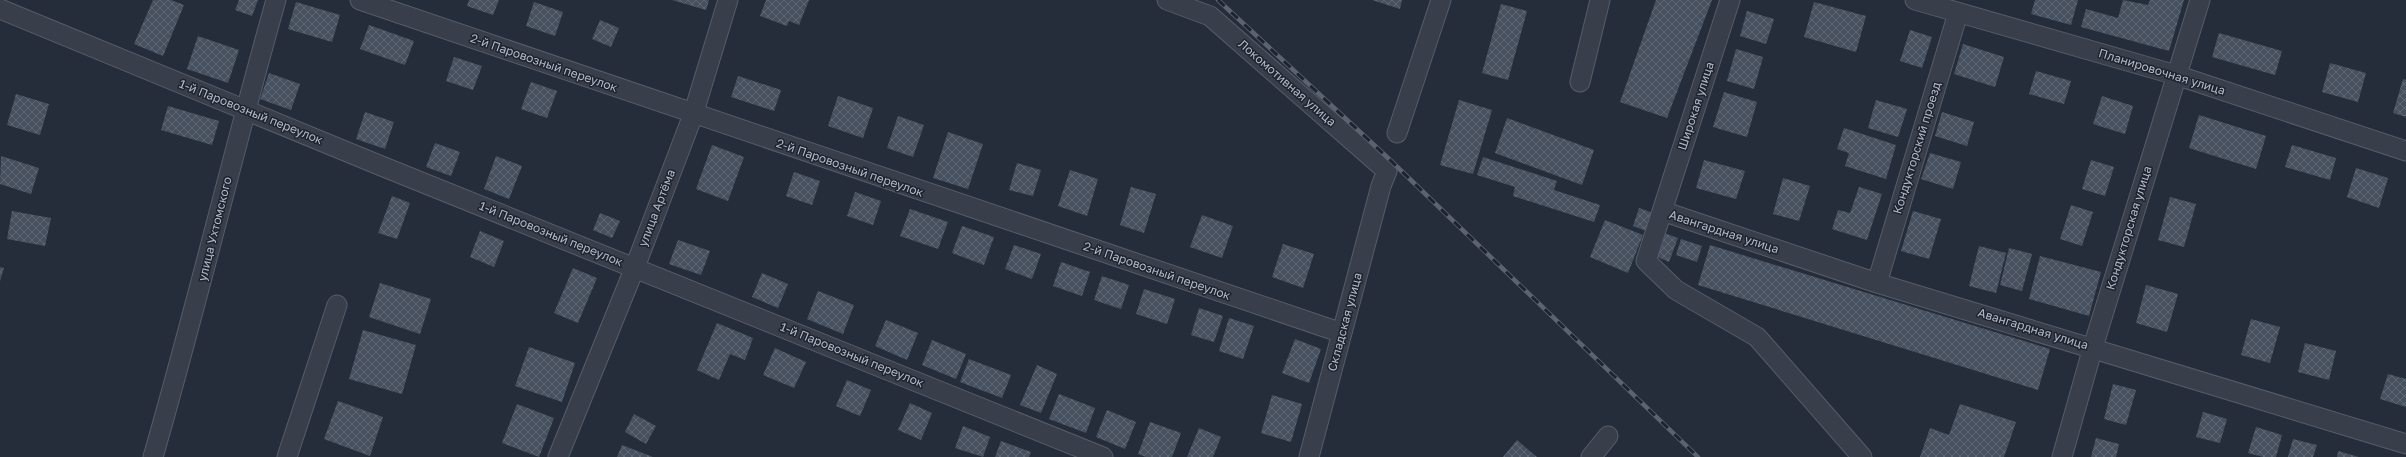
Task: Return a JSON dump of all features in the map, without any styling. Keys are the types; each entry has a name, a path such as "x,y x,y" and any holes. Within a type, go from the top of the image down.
{"street":[{"name":"улица Ухтомского","path":"153,457 189,334 245,109 276,0"},
{"name":"2-й Паровозный переулок","path":"360,0 692,115 1342,333"},
{"name":"улица Артёма","path":"558,457 635,267 692,115 728,0"},
{"name":"Локомотивная улица","path":"1167,0 1210,16 1387,171 1381,186"},
{"path":"1397,133 1441,0"},
{"path":"1580,82 1600,0"},
{"name":"Широкая улица","path":"1730,0 1646,261 1676,290 1757,337 1862,457"},
{"name":"Планировочная улица","path":"1916,0 2176,75 2406,151"},
{"name":"Кондукторская улица","path":"2062,457 2093,347 2200,0"},
{"name":"1-й Паровозный переулок","path":"0,9 1103,457"},
{"name":"Кондукторский проезд","path":"1877,283 1958,13"},
{"name":"Складская улица","path":"1309,457 1381,186"},
{"name":"Авангардная улица","path":"1662,211 1877,283 2093,347 2406,444"},
{"path":"287,457 337,305"},
{"path":"1591,457 1608,436"}],"building":[{"path":"153,0 171,0 184,5 163,56 134,44"},
{"path":"239,0 258,0 252,16 235,10"},
{"path":"469,0 499,0 493,15 467,6"},
{"path":"672,0 709,0 706,10"},
{"path":"766,0 809,0 799,25 789,21 787,26 760,16"},
{"path":"1372,0 1402,0 1400,9"},
{"path":"1656,0 1712,0 1667,118 1620,102"},
{"path":"2035,0 2078,0 2071,25 2031,14"},
{"path":"2123,0 2148,5 2150,0 2184,0 2169,51 2081,27 2086,9 2118,18"},
{"path":"296,2 340,15 332,42 288,29"},
{"path":"534,2 563,12 555,36 526,26"},
{"path":"1814,2 1866,16 1856,52 1804,37"},
{"path":"1501,4 1527,11 1508,80 1482,73"},
{"path":"1747,11 1774,19 1766,44 1740,36"},
{"path":"600,20 619,28 611,47 592,39"},
{"path":"369,25 414,41 405,65 360,49"},
{"path":"1910,30 1932,37 1922,68 1900,61"},
{"path":"2219,33 2282,51 2275,75 2212,57"},
{"path":"198,36 239,50 228,83 187,69"},
{"path":"1963,44 2004,57 1995,87 1954,74"},
{"path":"1736,49 1763,57 1754,89 1727,81"},
{"path":"454,57 482,66 473,90 446,81"},
{"path":"2330,63 2366,73 2358,102 2322,92"},
{"path":"2036,71 2071,81 2064,104 2029,94"},
{"path":"269,73 300,84 291,110 260,99"},
{"path":"738,76 781,90 774,111 731,97"},
{"path":"2403,79 2406,80 2406,117 2393,113"},
{"path":"531,82 557,91 547,118 521,109"},
{"path":"1724,92 1757,102 1747,137 1713,127"},
{"path":"16,94 49,104 40,135 7,125"},
{"path":"838,96 873,108 863,138 828,126"},
{"path":"2102,96 2133,106 2125,134 2093,124"},
{"path":"1459,100 1492,110 1473,174 1440,165"},
{"path":"1876,100 1907,109 1898,137 1868,128"},
{"path":"168,106 219,121 212,145 161,130"},
{"path":"365,112 394,122 385,149 356,139"},
{"path":"1942,112 1974,122 1967,146 1935,136"},
{"path":"2199,115 2266,136 2256,169 2189,148"},
{"path":"898,116 924,125 913,157 887,148"},
{"path":"1507,118 1594,150 1582,185 1495,153"},
{"path":"1844,128 1896,145 1886,179 1845,166 1849,153 1837,149"},
{"path":"948,132 983,144 968,189 933,178"},
{"path":"435,143 460,152 451,176 426,167"},
{"path":"712,145 744,157 728,201 696,189"},
{"path":"2292,145 2336,158 2330,180 2285,167"},
{"path":"1930,153 1961,162 1953,189 1921,179"},
{"path":"1,156 39,168 31,194 0,184"},
{"path":"496,156 522,166 509,199 484,189"},
{"path":"1483,157 1557,181 1554,190 1600,205 1594,222 1513,196 1515,187 1477,175"},
{"path":"1704,160 1745,171 1736,199 1696,188"},
{"path":"2091,160 2114,167 2105,196 2082,189"},
{"path":"1017,163 1041,170 1033,196 1009,190"},
{"path":"2356,168 2388,178 2379,208 2347,197"},
{"path":"1070,170 1098,179 1087,216 1058,206"},
{"path":"794,172 820,181 812,205 786,196"},
{"path":"1783,178 1810,186 1799,221 1773,214"},
{"path":"1131,187 1156,194 1144,233 1120,225"},
{"path":"1859,187 1882,194 1867,240 1832,229 1838,210 1850,213"},
{"path":"855,192 881,201 873,225 847,216"},
{"path":"392,196 410,203 397,239 378,233"},
{"path":"2170,197 2196,204 2184,247 2158,240"},
{"path":"2071,205 2093,212 2082,246 2060,239"},
{"path":"1639,208 1656,214 1649,232 1633,226"},
{"path":"910,209 948,222 938,249 900,236"},
{"path":"12,211 51,218 45,246 7,239"},
{"path":"1913,211 1941,219 1929,259 1901,251"},
{"path":"600,213 620,221 612,238 593,230"},
{"path":"1202,215 1233,226 1222,258 1190,247"},
{"path":"1605,220 1643,235 1628,273 1590,257"},
{"path":"962,226 994,237 984,265 952,253"},
{"path":"480,231 504,241 494,267 470,257"},
{"path":"1664,233 1678,238 1669,262 1655,256"},
{"path":"1681,239 1702,246 1697,262 1676,255"},
{"path":"678,240 710,251 701,275 669,264"},
{"path":"1283,244 1314,254 1303,288 1272,277"},
{"path":"1014,245 1041,254 1032,279 1005,269"},
{"path":"1710,245 2050,349 2038,390 1698,285"},
{"path":"1979,246 2006,253 1996,293 1969,286"},
{"path":"2009,248 2032,254 2022,291 2000,285"},
{"path":"2040,256 2101,272 2089,316 2029,299"},
{"path":"1061,262 1090,272 1082,296 1053,286"},
{"path":"0,267 4,268 0,281"},
{"path":"573,268 597,278 578,323 554,313"},
{"path":"762,273 788,284 778,308 752,297"},
{"path":"1102,276 1129,285 1121,309 1094,300"},
{"path":"380,283 431,299 420,334 369,317"},
{"path":"2146,285 2178,294 2167,332 2136,323"},
{"path":"1144,289 1175,299 1167,324 1136,314"},
{"path":"818,291 854,305 843,334 807,319"},
{"path":"1199,308 1223,316 1214,342 1191,335"},
{"path":"1229,318 1254,326 1243,359 1219,351"},
{"path":"2251,319 2280,327 2270,363 2241,355"},
{"path":"886,320 918,333 907,360 875,346"},
{"path":"717,323 753,338 745,360 730,354 719,380 697,370"},
{"path":"363,330 416,345 402,394 349,379"},
{"path":"1295,339 1321,349 1309,383 1282,373"},
{"path":"932,340 966,354 956,379 922,365"},
{"path":"2305,343 2336,351 2329,380 2298,372"},
{"path":"529,347 575,363 562,402 515,386"},
{"path":"775,348 806,362 794,388 763,375"},
{"path":"969,359 1011,375 1002,398 960,382"},
{"path":"1037,365 1057,374 1041,413 1020,405"},
{"path":"2388,374 2406,379 2406,407 2380,399"},
{"path":"847,380 871,390 860,416 836,406"},
{"path":"2113,384 2136,390 2126,425 2104,419"},
{"path":"1059,394 1095,408 1086,433 1049,419"},
{"path":"1272,395 1302,404 1291,442 1261,433"},
{"path":"338,401 383,417 370,456 324,439"},
{"path":"910,403 932,413 921,440 898,430"},
{"path":"517,404 554,418 539,457 502,443"},
{"path":"1960,404 2016,422 2004,457 1920,457 1930,428 1949,435"},
{"path":"1107,410 1136,422 1125,449 1096,437"},
{"path":"2203,412 2227,419 2220,443 2196,437"},
{"path":"634,414 656,426 646,444 625,432"},
{"path":"1150,422 1181,433 1172,457 1146,457 1138,454"},
{"path":"963,426 990,437 983,457 955,448"},
{"path":"2256,427 2282,435 2276,457 2263,457 2248,453"},
{"path":"1199,428 1221,437 1213,457 1187,457"},
{"path":"2096,438 2119,444 2116,457 2091,457"},
{"path":"2293,439 2317,445 2313,457 2288,457"},
{"path":"1517,440 1537,457 1503,457"},
{"path":"1001,441 1031,452 1029,457 995,457"},
{"path":"622,445 653,457 617,457"},
{"path":"2338,451 2359,457 2337,457"}],"railway":[{"path":"1218,0 1388,158 1698,457"}]}
